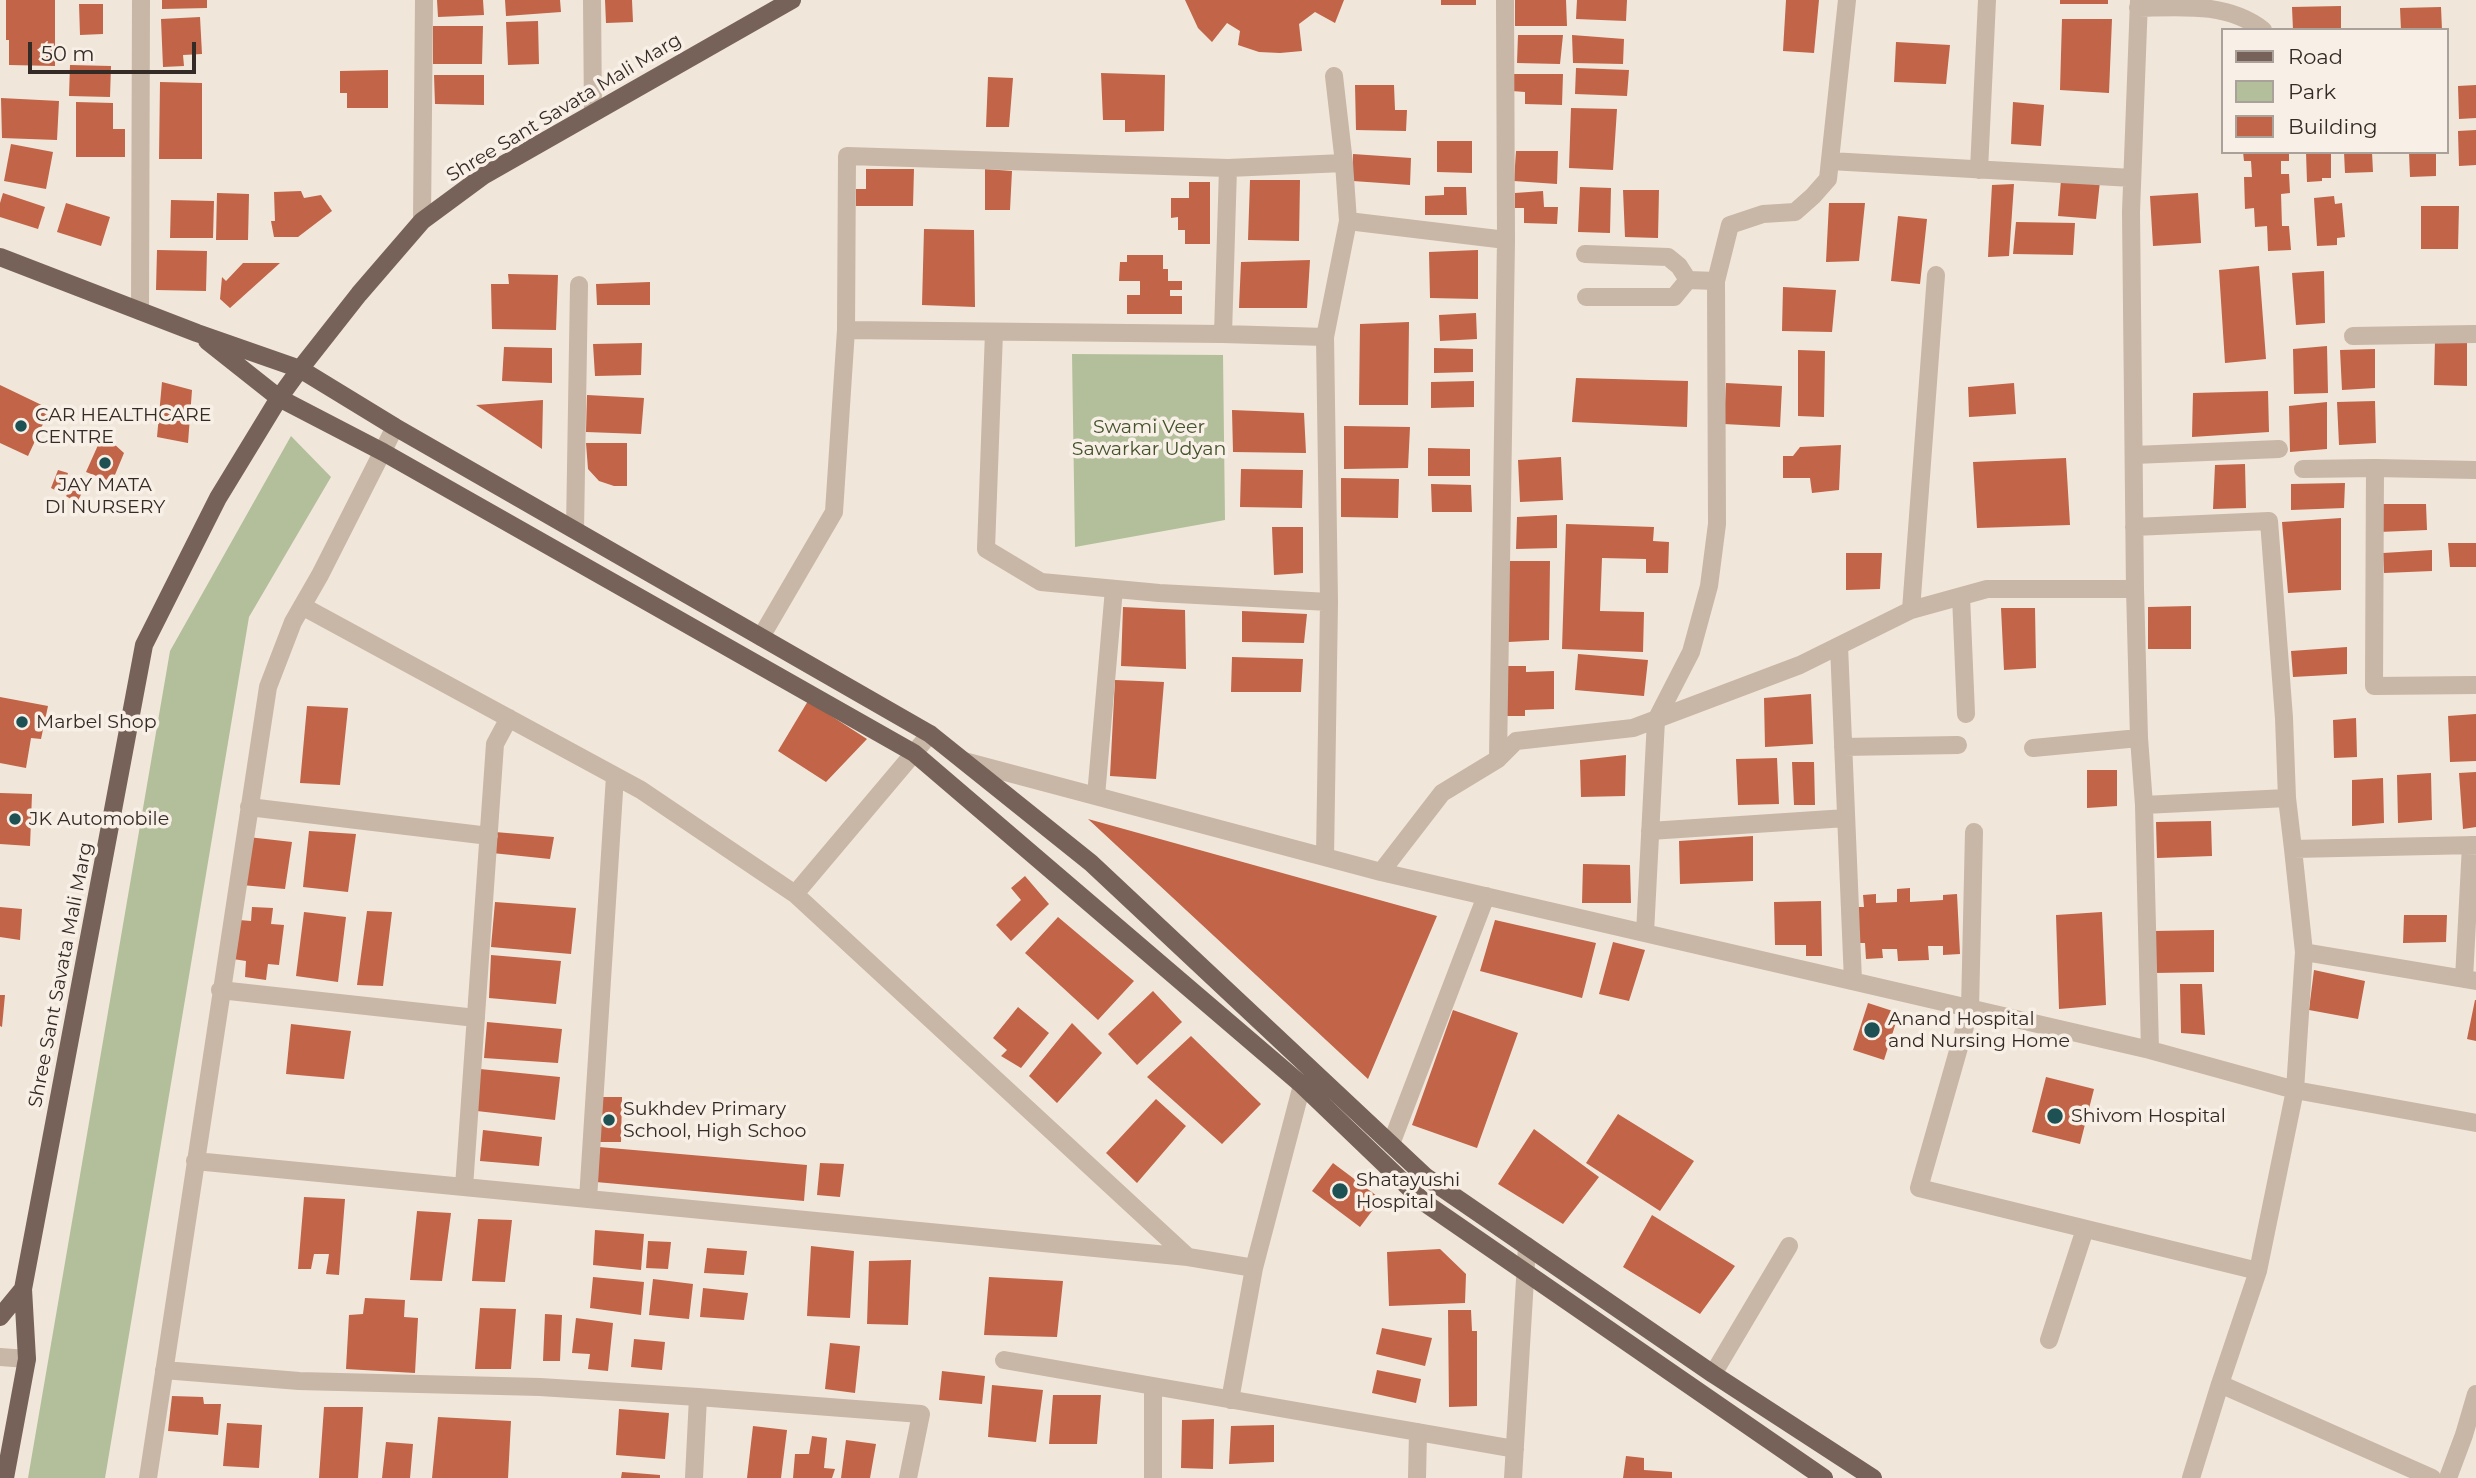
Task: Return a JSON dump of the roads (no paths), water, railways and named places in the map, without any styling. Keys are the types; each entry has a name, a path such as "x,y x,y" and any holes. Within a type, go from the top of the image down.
{"main road":[{"name":"Shree Sant Savata Mali Marg","path":"5,1478 27,1359 23,1289 144,645 218,498 279,398 300,369 359,294 422,221 483,176 792,0"},
{"path":"0,257 197,333 300,369 395,427 930,734 1091,863 1426,1177 1713,1374 1873,1478"},
{"path":"197,333 279,398 383,452 914,753 1302,1085 1425,1203 1824,1478"},
{"name":"Shree Sant Savata Mali Marg","path":"0,1317 23,1289"}],"street":[{"path":"140,311 141,0"},
{"path":"422,221 424,0"},
{"path":"592,0 593,113"},
{"path":"1498,759 1506,240 1505,0"},
{"path":"1646,933 1656,720 1691,652 1709,586 1717,524 1716,281 1730,225 1763,214 1795,212 1828,179 1847,0"},
{"path":"1979,170 1987,0"},
{"path":"2150,1050 2134,527 2132,178 2139,4 2203,6 2237,16 2259,28"},
{"path":"1325,857 1329,601 1325,337 1348,221 1334,76"},
{"path":"761,637 834,512 846,330 847,156 1228,168 1344,163"},
{"path":"1830,161 2132,178"},
{"path":"1223,334 1228,168"},
{"path":"1348,221 1506,240"},
{"path":"1585,254 1668,257 1679,266 1688,280"},
{"path":"1911,610 1936,275"},
{"path":"1688,280 1716,281"},
{"path":"1586,297 1674,297 1688,280"},
{"path":"575,530 579,285"},
{"path":"846,330 1325,337"},
{"path":"994,332 986,549 1041,582 1114,589 1329,601"},
{"path":"2353,336 2476,334"},
{"path":"148,1478 268,687 293,622 395,427"},
{"path":"2134,455 2278,449"},
{"path":"2375,468 2374,686 2476,685"},
{"path":"2304,469 2476,470"},
{"path":"2134,527 2269,522 2284,718 2287,798 2304,952 2295,1090 2259,1271 2191,1478"},
{"path":"1096,796 1114,589"},
{"path":"1381,872 1442,793 1498,759 1516,741 1633,728 1800,665 1911,610 1987,589 2135,590"},
{"path":"1961,596 1966,714"},
{"path":"302,606 641,790 795,894 1188,1257"},
{"path":"1839,646 1853,981"},
{"path":"464,1187 495,744 509,718"},
{"path":"795,894 930,734"},
{"path":"2033,748 2139,738"},
{"path":"1843,747 1958,745"},
{"path":"964,761 1381,872 2150,1050 2295,1090 2476,1122"},
{"path":"589,1199 615,776"},
{"path":"2144,805 2287,798"},
{"path":"249,807 489,836"},
{"path":"1650,831 1846,818"},
{"path":"1974,832 1970,1009 1919,1188 2259,1271"},
{"path":"2293,849 2473,845 2470,980 2304,952"},
{"path":"1391,1144 1486,896"},
{"path":"220,990 476,1018"},
{"path":"1230,1400 1254,1268 1302,1085"},
{"path":"195,1161 1188,1257 1254,1268"},
{"path":"2049,1340 2085,1229"},
{"path":"1513,1478 1527,1246"},
{"path":"1713,1374 1789,1246"},
{"path":"0,1357 27,1359"},
{"path":"1004,1360 1515,1449"},
{"path":"164,1370 299,1381 540,1387 921,1414 908,1478"},
{"path":"2220,1384 2432,1478"},
{"path":"1153,1387 1153,1478"},
{"path":"2448,1478 2470,1436 2476,1394"},
{"path":"694,1478 698,1397"},
{"path":"1418,1432 1418,1478"}],"place":[{"name":"CAR HEALTHCARE CENTRE","path":"21,426"},
{"name":"JAY MATA DI NURSERY","path":"105,463"},
{"name":"Marbel Shop","path":"22,722"},
{"name":"JK Automobile","path":"15,819"},
{"name":"Anand Hospital and Nursing Home","path":"1872,1030"},
{"name":"Shivom Hospital","path":"2055,1116"},
{"name":"Sukhdev Primary School, High Schoo","path":"609,1120"},
{"name":"Shatayushi Hospital","path":"1340,1191"}],"park label":[{"name":"Swami Veer Sawarkar Udyan","path":"1149,438"}]}
